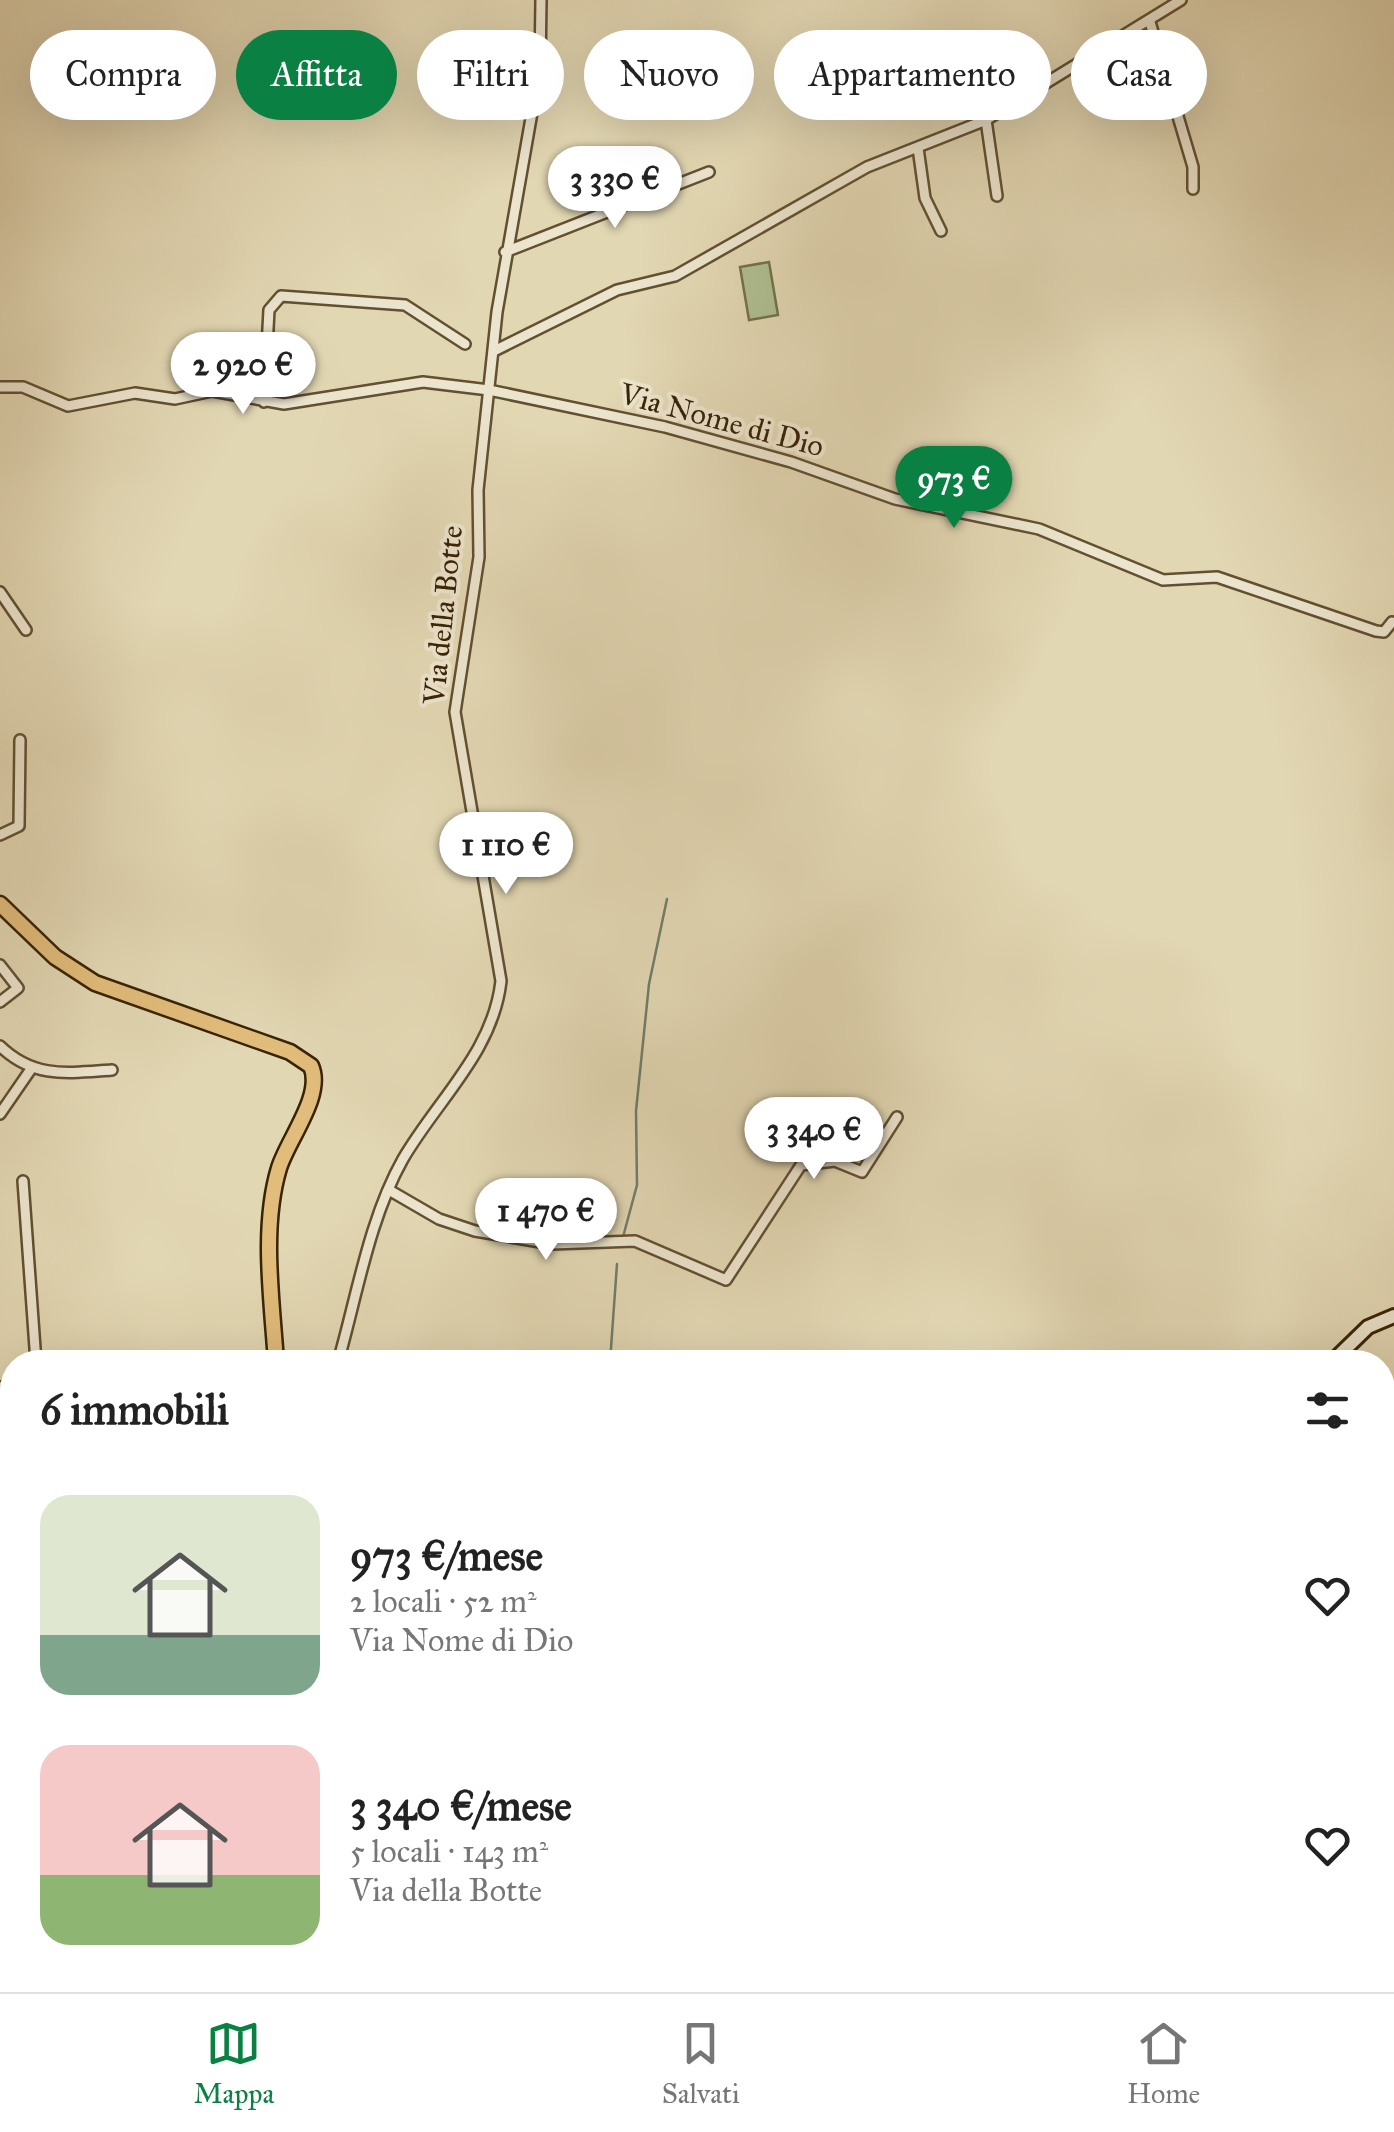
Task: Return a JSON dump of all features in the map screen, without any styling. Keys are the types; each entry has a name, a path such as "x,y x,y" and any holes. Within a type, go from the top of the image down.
{"main road":[{"path":"0,904 54,957 95,984 290,1052 311,1066 312,1092 274,1187 270,1224 275,1350"},
{"path":"1344,1350 1368,1326 1394,1316"}],"street":[{"name":"Via della Botte","path":"341,1350 388,1190 404,1158 469,1067 498,1011 501,980 456,712 479,558 478,490 505,252 537,85 542,0"},
{"path":"1051,81 1181,0"},
{"path":"1150,22 1193,167 1193,190"},
{"path":"494,351 617,290 675,276 867,167 986,120 998,196"},
{"path":"918,148 925,198 941,231"},
{"path":"505,252 709,172"},
{"path":"264,402 269,310 280,296 405,305 465,344"},
{"name":"Via Nome di Dio","path":"0,387 23,388 68,406 135,393 176,399 212,391 284,404 423,382 490,390 666,428 791,462 895,499 1039,529 1163,580 1216,577 1376,631 1384,632 1392,622"},
{"path":"0,592 26,630"},
{"path":"0,834 18,826 20,740"},
{"path":"0,965 18,988 0,1002"},
{"path":"0,1046 32,1070 54,1074 112,1070"},
{"path":"0,1114 32,1070"},
{"path":"388,1190 439,1219 475,1231 552,1244 635,1241 726,1280 802,1165 835,1161 862,1172 869,1168 897,1116"},
{"path":"23,1182 35,1350"}],"green space":[{"path":"769,262 778,315 749,320 740,267"}],"waterway":[{"path":"623,1237 637,1185 636,1111 649,984 667,899"},
{"path":"611,1350 617,1264"}]}
